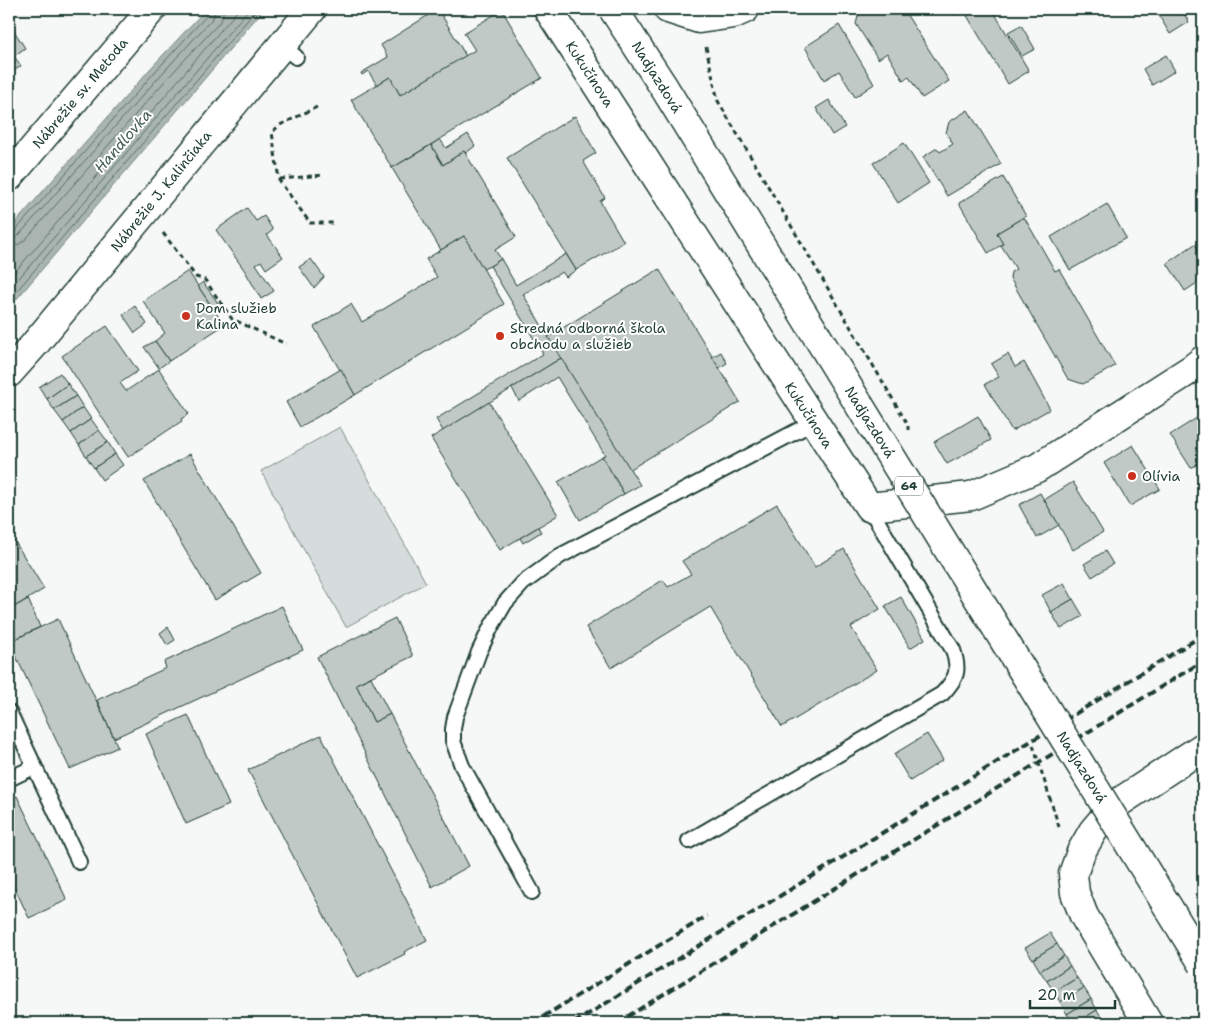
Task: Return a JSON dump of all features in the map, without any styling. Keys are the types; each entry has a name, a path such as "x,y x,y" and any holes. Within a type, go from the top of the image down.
{"street":[{"name":"Nábrežie sv. Metoda","path":"9,177 152,9"},
{"name":"Nábrežie J. Kalinčiaka","path":"9,373 146,209 288,51 312,9"},
{"name":"Kukučínova","path":"548,9 869,507"},
{"name":"Nadjazdová","path":"612,9 665,89 1203,964"},
{"path":"668,9 699,19 734,14 745,9"},
{"path":"869,507 972,496 1037,468 1203,360"},
{"path":"1148,1023 1084,916 1075,893 1074,874 1082,852 1093,831 1115,805 1203,748"}],"lane":[{"path":"532,892 462,766 453,741 455,717 479,652 500,611 523,583 560,556 814,422"},
{"path":"689,841 942,694 951,685 956,674 957,663 953,650 869,507"},
{"path":"9,712 79,862"},
{"path":"9,780 34,767"}],"path":[{"path":"699,19 718,101 908,425 908,435"},
{"path":"318,106 280,125 272,132 279,180 310,223 333,223"},
{"path":"279,180 324,175"},
{"path":"146,209 196,277 205,280 232,319 286,344"},
{"path":"1032,741 1074,874"}],"shaded area":[{"path":"340,427 426,583 346,627 261,471"}],"water":[{"name":"Handlovka","path":"206,9 264,9 9,308 9,230 150,69"}],"building":[{"path":"438,9 466,56 400,95 390,77 377,85 368,71 362,75 361,73 388,57 381,45"},
{"path":"866,9 903,9 949,81 922,98 909,77 903,80 887,53 878,59 856,24 859,13"},
{"path":"950,9 963,9 954,15"},
{"path":"963,9 992,9 1029,71 1008,84"},
{"path":"1155,9 1181,9 1189,22 1170,34"},
{"path":"502,10 542,78 392,168 351,100 390,77 400,95 475,50 464,33"},
{"path":"9,23 25,48 14,56 21,66 9,74"},
{"path":"839,25 874,84 855,97 839,71 824,80 805,47"},
{"path":"1021,25 1035,49 1022,56 1008,32"},
{"path":"1166,55 1175,71 1152,85 1143,69"},
{"path":"829,100 845,127 832,135 816,108"},
{"path":"968,110 1001,164 947,196 923,157 937,148 940,152 953,144 946,133 949,122"},
{"path":"575,116 596,153 583,161 605,198 600,201 624,242 576,270 507,158"},
{"path":"468,134 475,146 443,165 431,145 440,139 446,148"},
{"path":"904,143 929,183 898,203 873,163"},
{"path":"431,145 443,165 464,151 516,237 495,250 501,259 490,266 483,269 464,236 441,250 392,168"},
{"path":"1003,177 1026,216 997,233 1003,244 988,253 959,203"},
{"path":"1107,204 1126,238 1070,270 1051,237"},
{"path":"247,208 256,221 264,216 273,230 267,235 283,257 266,269 261,261 256,264 274,291 261,299 245,271 216,230"},
{"path":"1024,217 1055,271 1059,269 1115,366 1083,384 1068,379 1010,278 1011,272 1016,269 1001,245 1003,244 997,233"},
{"path":"464,236 504,304 355,395 314,327 351,304 362,322 437,277 426,259"},
{"path":"1195,244 1203,257 1203,279 1185,291 1167,263"},
{"path":"566,254 576,270 566,277 562,272 523,294 561,358 443,431 436,419 543,354 490,266 501,259 516,285"},
{"path":"311,259 324,277 314,288 299,267"},
{"path":"659,269 740,402 629,470 548,337"},
{"name":"Dom služieb Kalina","path":"188,271 224,325 169,361 155,341 165,333 143,301"},
{"path":"203,282 218,303 212,307 198,286"},
{"path":"135,306 147,324 135,333 123,315"},
{"path":"107,326 138,371 120,383 126,391 159,369 189,414 181,419 182,421 128,457 62,356"},
{"path":"155,341 169,361 159,368 144,347"},
{"path":"721,352 727,363 719,368 712,357"},
{"path":"1008,354 1015,367 1024,362 1050,409 1012,431 985,384 999,377 991,364"},
{"path":"561,358 640,485 624,494 602,456 605,455 557,377 519,401 512,388"},
{"path":"341,369 355,395 300,427 286,402"},
{"path":"60,373 68,384 47,399 39,387"},
{"path":"68,384 76,396 54,410 47,399"},
{"path":"76,396 83,407 63,422 54,410"},
{"path":"489,402 558,515 500,550 431,438"},
{"path":"83,407 91,419 71,433 63,422"},
{"path":"1203,414 1203,461 1191,468 1170,435"},
{"path":"978,416 991,440 947,464 934,442"},
{"path":"91,419 99,430 79,445 71,433"},
{"path":"99,430 108,442 86,456 79,445"},
{"path":"108,442 115,454 94,468 86,456"},
{"name":"Olívia","path":"1133,445 1160,489 1130,506 1104,463"},
{"path":"115,454 123,465 102,480 94,468"},
{"path":"190,454 261,573 215,600 144,481"},
{"path":"602,456 624,494 580,520 558,482"},
{"path":"1073,482 1103,532 1073,550 1044,500"},
{"path":"1040,493 1059,525 1037,538 1019,505"},
{"path":"777,504 815,567 844,549 880,609 851,627 877,670 782,727 710,607 611,668 586,627 663,580 668,587 691,574 682,561"},
{"path":"538,527 541,532 523,543 520,538"},
{"path":"9,532 44,589 9,610"},
{"path":"1105,551 1113,564 1092,577 1084,564"},
{"path":"1064,583 1073,599 1051,612 1042,595"},
{"path":"901,597 925,639 910,648 885,606"},
{"path":"28,599 40,627 9,642 9,610"},
{"path":"1073,599 1083,616 1061,629 1051,612"},
{"path":"282,606 303,650 114,738 97,700 166,668 164,662"},
{"path":"395,618 413,656 356,684 374,722 390,714 469,866 432,887 317,657"},
{"path":"58,619 118,747 70,769 9,642"},
{"path":"168,627 175,640 167,645 160,633"},
{"path":"371,677 390,714 374,722 356,684"},
{"path":"188,715 229,805 186,824 146,734"},
{"path":"927,734 943,760 910,781 894,754"},
{"path":"321,735 427,940 404,952 405,954 357,978 248,770"},
{"path":"17,796 67,900 29,918 9,876 9,800"},
{"path":"1050,933 1057,944 1033,959 1025,948"},
{"path":"1057,944 1064,956 1040,971 1033,959"},
{"path":"1064,956 1070,966 1047,981 1040,971"},
{"path":"1070,966 1077,978 1054,992 1047,981"},
{"path":"1077,978 1084,988 1060,1002 1054,992"},
{"path":"1084,988 1091,999 1067,1014 1060,1002"},
{"path":"1091,999 1097,1010 1073,1023 1067,1014"},
{"path":"1097,1010 1104,1021 1100,1023 1076,1023"}],"railway":[{"path":"574,1023 1203,635"},
{"path":"617,1023 1203,661"},
{"path":"533,1023 707,916"}],"place":[{"name":"Dom služieb Kalina","path":"186,316"},
{"name":"Stredná odborná škola obchodu a služieb","path":"500,336"},
{"name":"Olívia","path":"1132,476"}]}
